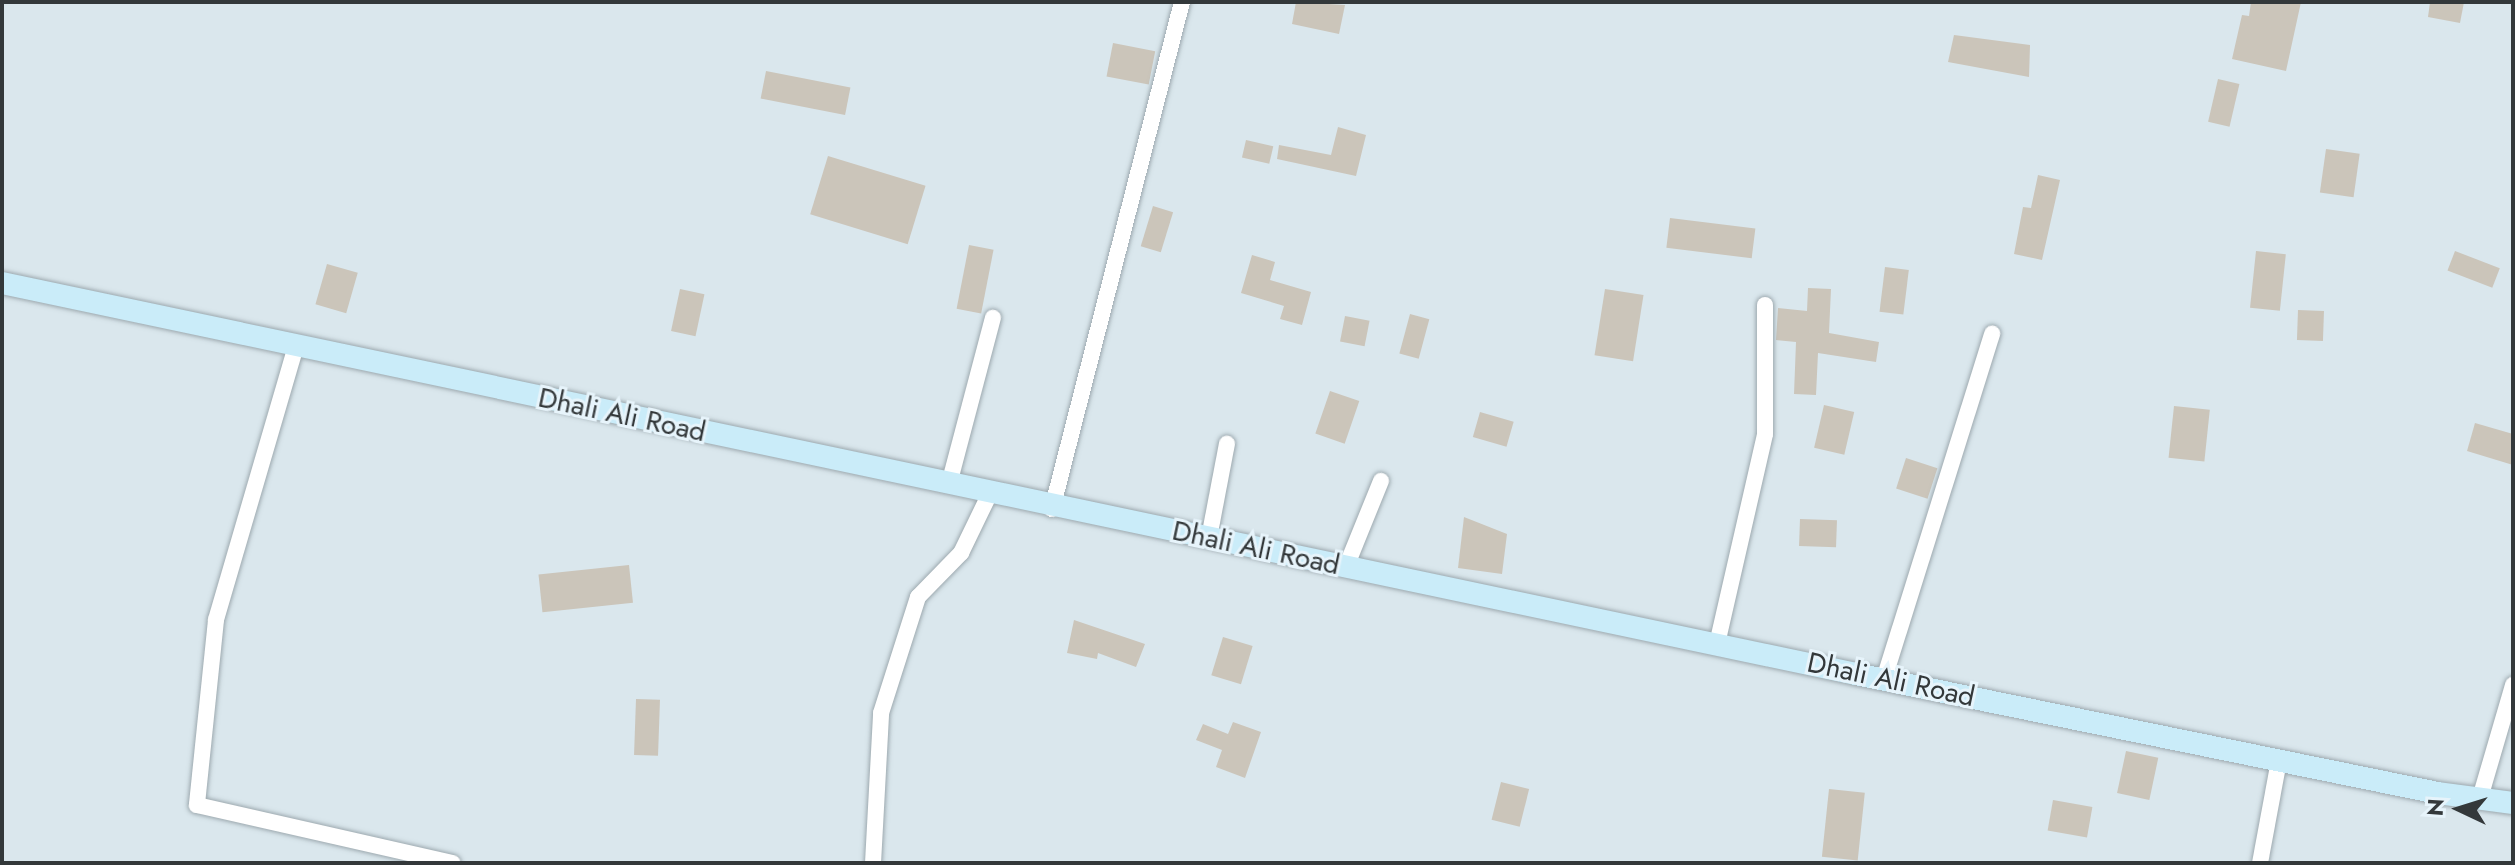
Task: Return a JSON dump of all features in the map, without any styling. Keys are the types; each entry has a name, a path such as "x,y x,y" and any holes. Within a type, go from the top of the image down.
{"street":[{"path":"1052,507 1182,2"},
{"name":"Dhali Ali Road","path":"2,283 1052,507 2279,760 2513,803"},
{"path":"1717,644 1765,434 1765,305"},
{"path":"949,484 993,318"},
{"path":"1884,679 1992,334"},
{"path":"296,346 216,620 197,805 452,863"},
{"path":"1209,538 1227,444"},
{"path":"1346,567 1381,481"},
{"path":"873,863 881,713 918,597 961,553 990,493"},
{"path":"2480,798 2513,685"},
{"path":"2260,863 2279,760"}],"building":[{"path":"1296,2 1345,5 1339,34 1292,24"},
{"path":"2251,2 2301,2 2286,71 2232,59 2242,15 2249,16"},
{"path":"2430,2 2464,2 2460,23 2428,17"},
{"path":"1954,35 2030,45 2029,77 1948,62"},
{"path":"1113,43 1155,51 1149,85 1107,76"},
{"path":"766,71 850,87 845,115 761,98"},
{"path":"2218,79 2239,84 2230,127 2208,122"},
{"path":"1338,127 1366,135 1356,176 1277,159 1279,145 1331,155"},
{"path":"1246,140 1273,146 1269,164 1242,158"},
{"path":"2326,149 2360,154 2354,197 2320,193"},
{"path":"828,156 926,186 908,244 810,214"},
{"path":"2038,175 2060,180 2042,260 2014,254 2023,207 2031,208"},
{"path":"1153,206 1173,212 1161,252 1141,246"},
{"path":"1670,218 1755,228 1752,258 1666,248"},
{"path":"969,245 994,250 981,314 957,309"},
{"path":"2256,251 2286,254 2280,311 2250,308"},
{"path":"2455,251 2500,268 2492,288 2447,271"},
{"path":"1252,255 1275,262 1270,280 1311,292 1302,325 1280,319 1284,306 1241,293"},
{"path":"327,264 358,273 346,313 315,304"},
{"path":"1885,267 1909,270 1903,315 1880,312"},
{"path":"1808,288 1831,289 1829,333 1879,342 1876,362 1818,353 1816,395 1794,394 1796,342 1776,340 1778,308 1807,311"},
{"path":"680,289 704,294 696,336 671,331"},
{"path":"1605,289 1644,295 1633,361 1595,355"},
{"path":"2298,310 2324,311 2323,341 2297,340"},
{"path":"1410,314 1429,319 1419,359 1399,354"},
{"path":"1345,316 1370,321 1365,346 1340,342"},
{"path":"1330,391 1359,401 1345,444 1315,434"},
{"path":"1824,405 1854,412 1844,455 1814,448"},
{"path":"2174,406 2210,410 2204,461 2169,458"},
{"path":"1480,412 1514,422 1506,447 1473,437"},
{"path":"2475,423 2513,434 2513,465 2467,451"},
{"path":"1906,458 1937,468 1927,499 1896,488"},
{"path":"1464,517 1507,534 1502,574 1458,568"},
{"path":"1800,519 1837,520 1836,547 1799,546"},
{"path":"629,565 633,603 542,612 538,575"},
{"path":"1074,620 1145,644 1136,667 1098,653 1097,659 1067,653"},
{"path":"1223,637 1253,646 1241,684 1211,675"},
{"path":"636,699 660,700 658,756 634,755"},
{"path":"1233,722 1261,732 1245,778 1216,767 1222,750 1196,740 1203,724 1228,734"},
{"path":"2126,751 2158,758 2149,800 2117,793"},
{"path":"1501,782 1529,789 1520,827 1492,820"},
{"path":"1829,789 1865,793 1858,860 1822,857"},
{"path":"2053,800 2092,807 2087,837 2048,831"}]}
